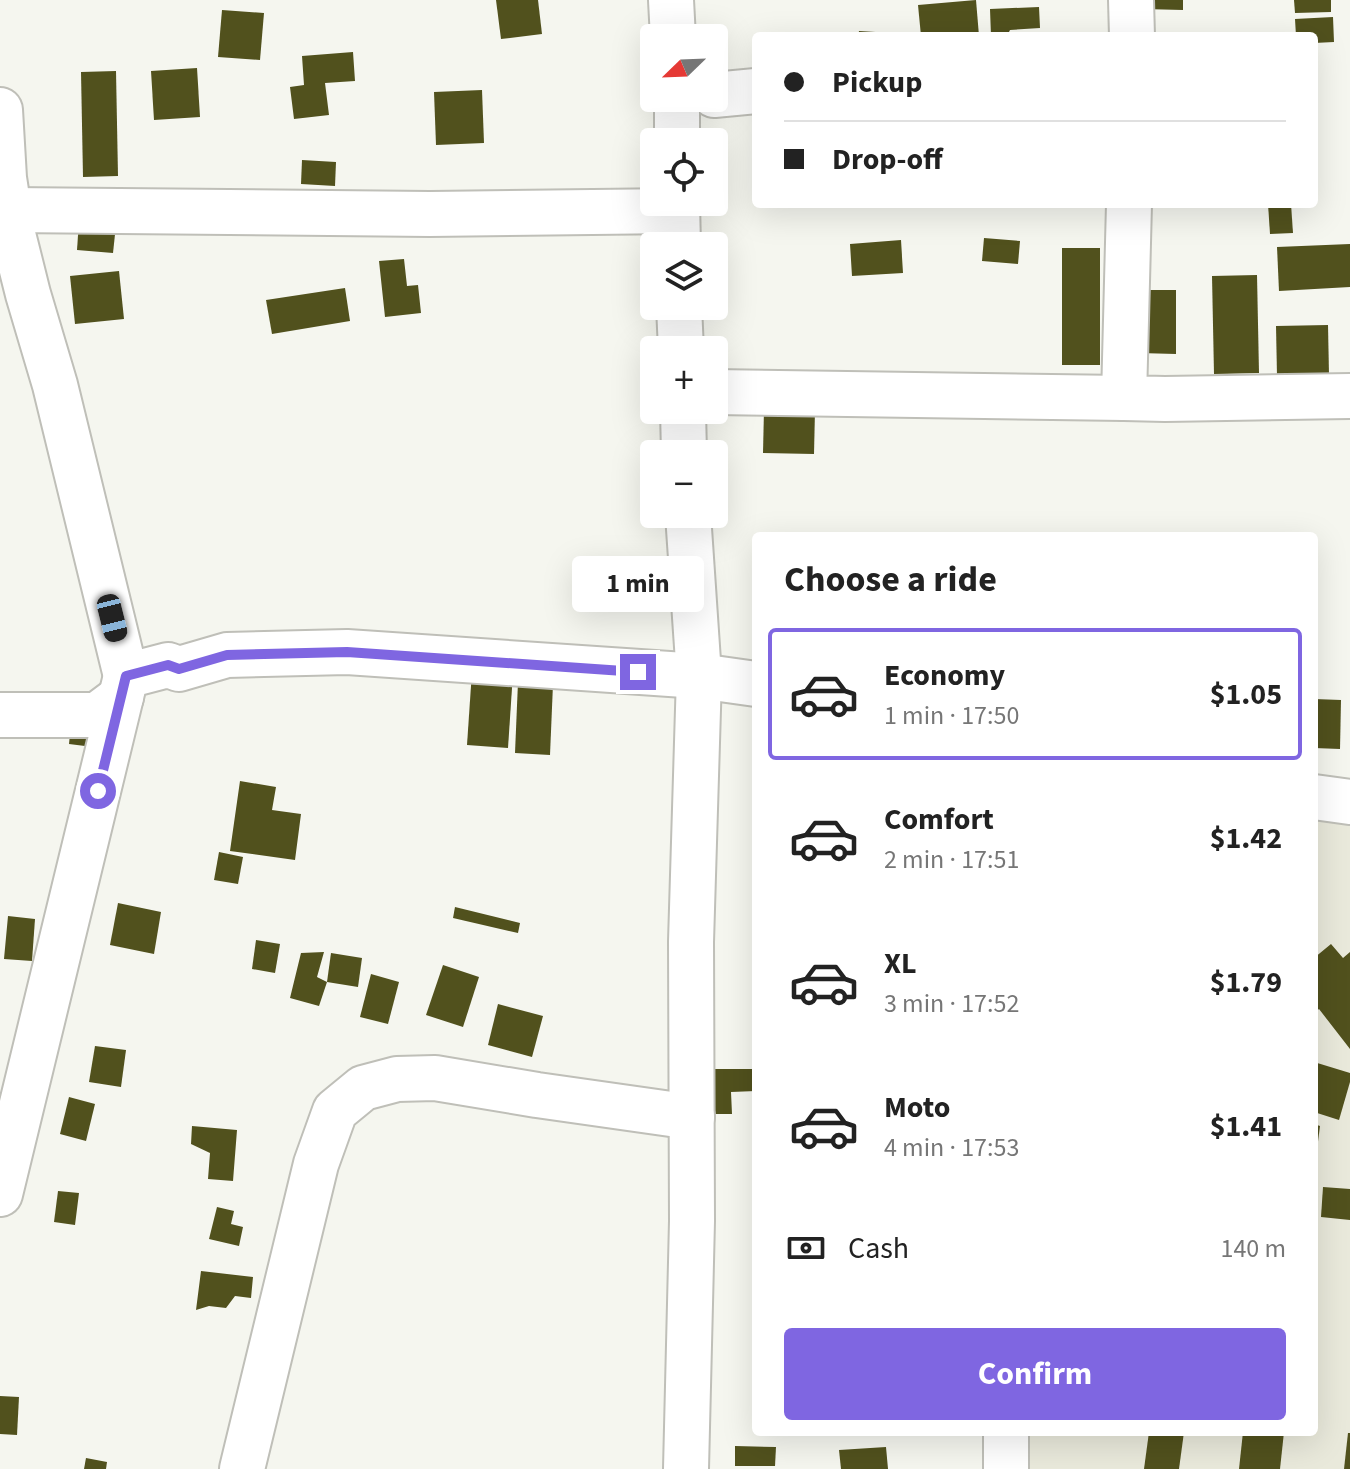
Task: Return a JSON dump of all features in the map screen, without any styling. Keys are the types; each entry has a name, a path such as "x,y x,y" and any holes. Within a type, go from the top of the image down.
{"street":[{"path":"671,0 672,24"},
{"path":"1131,0 1132,32"},
{"path":"728,94 752,91"},
{"path":"0,110 4,178 12,230 55,385 123,687 0,1194"},
{"path":"1124,398 1129,208"},
{"path":"9,210 677,220"},
{"path":"728,392 1165,399 1350,396"},
{"path":"686,1469 692,1221 691,926 699,676 689,528"},
{"path":"0,715 97,715 123,687 168,665 179,669 227,655 347,652 699,676 752,683"},
{"path":"1318,798 1350,802"},
{"path":"242,1469 316,1164 335,1111 363,1088 397,1079 435,1078 692,1117"},
{"path":"1006,1436 1006,1469"}],"shaded area":[{"path":"1318,816 1350,819 1350,1469 983,1469 982,1436 1318,1436"}],"building":[{"path":"496,0 538,0 542,34 501,39"},
{"path":"976,0 979,32 921,32 918,5"},
{"path":"1144,0 1183,0 1183,10 1143,9"},
{"path":"1294,0 1331,0 1331,12 1295,13"},
{"path":"1039,7 1040,28 991,32 990,9"},
{"path":"222,10 264,13 260,60 218,57"},
{"path":"1333,17 1334,42 1318,43 1318,32 1296,32 1295,19"},
{"path":"353,52 355,81 325,83 329,115 294,119 290,87 304,85 302,56"},
{"path":"197,68 200,117 154,120 151,71"},
{"path":"116,71 118,176 83,177 81,72"},
{"path":"482,90 484,143 436,145 434,92"},
{"path":"302,160 336,162 335,186 301,184"},
{"path":"1268,208 1291,208 1293,233 1270,234"},
{"path":"79,221 116,225 113,253 77,250"},
{"path":"984,238 1020,241 1018,264 982,261"},
{"path":"901,240 903,273 852,276 850,244"},
{"path":"1350,244 1350,287 1279,291 1277,247"},
{"path":"1062,248 1100,248 1100,365 1062,365"},
{"path":"404,259 407,286 418,285 421,313 385,317 379,261"},
{"path":"119,271 124,319 75,324 70,276"},
{"path":"1257,275 1259,373 1214,374 1212,276"},
{"path":"345,288 350,321 272,334 266,300"},
{"path":"1139,290 1176,290 1176,354 1139,353"},
{"path":"1328,325 1329,375 1277,376 1276,326"},
{"path":"764,409 815,410 814,454 763,453"},
{"path":"472,671 513,673 508,748 467,745"},
{"path":"518,682 553,684 550,755 515,753"},
{"path":"1318,699 1341,700 1340,749 1318,748"},
{"path":"97,715 93,747 69,744 71,724"},
{"path":"240,781 276,787 272,810 301,814 295,860 230,851"},
{"path":"219,852 243,857 238,884 214,880"},
{"path":"118,903 161,912 154,954 110,945"},
{"path":"455,907 520,923 518,933 453,918"},
{"path":"8,916 35,919 32,961 4,959"},
{"path":"256,940 280,944 275,973 252,969"},
{"path":"1331,944 1343,958 1350,952 1350,1049 1318,1010 1318,955"},
{"path":"324,952 317,977 327,982 319,1006 290,998 301,953"},
{"path":"331,953 362,958 358,987 327,982"},
{"path":"443,965 479,977 463,1027 426,1015"},
{"path":"371,974 399,982 388,1024 360,1017"},
{"path":"498,1004 543,1016 532,1057 488,1045"},
{"path":"95,1046 126,1050 121,1087 89,1082"},
{"path":"1318,1063 1350,1073 1339,1120 1318,1113"},
{"path":"712,1069 752,1069 752,1091 731,1092 732,1114 712,1114"},
{"path":"69,1097 95,1104 86,1141 60,1134"},
{"path":"192,1126 237,1130 233,1181 208,1179 210,1153 191,1144"},
{"path":"1323,1187 1350,1189 1350,1220 1321,1217"},
{"path":"58,1191 79,1193 75,1225 54,1222"},
{"path":"217,1207 234,1211 231,1224 243,1227 239,1246 209,1239"},
{"path":"201,1271 253,1277 251,1298 235,1296 226,1308 209,1306 196,1310"},
{"path":"0,1396 19,1397 17,1435 0,1434"},
{"path":"1348,1433 1350,1469 1344,1469"},
{"path":"1148,1436 1183,1436 1179,1469 1144,1469"},
{"path":"1243,1436 1284,1436 1280,1469 1239,1469"},
{"path":"735,1446 776,1447 775,1466 735,1466"},
{"path":"886,1447 888,1469 841,1469 839,1450"},
{"path":"86,1458 107,1462 106,1469 84,1469"}],"route":[{"path":"98,791 126,676 168,665 179,669 227,655 347,652 638,672"}]}
